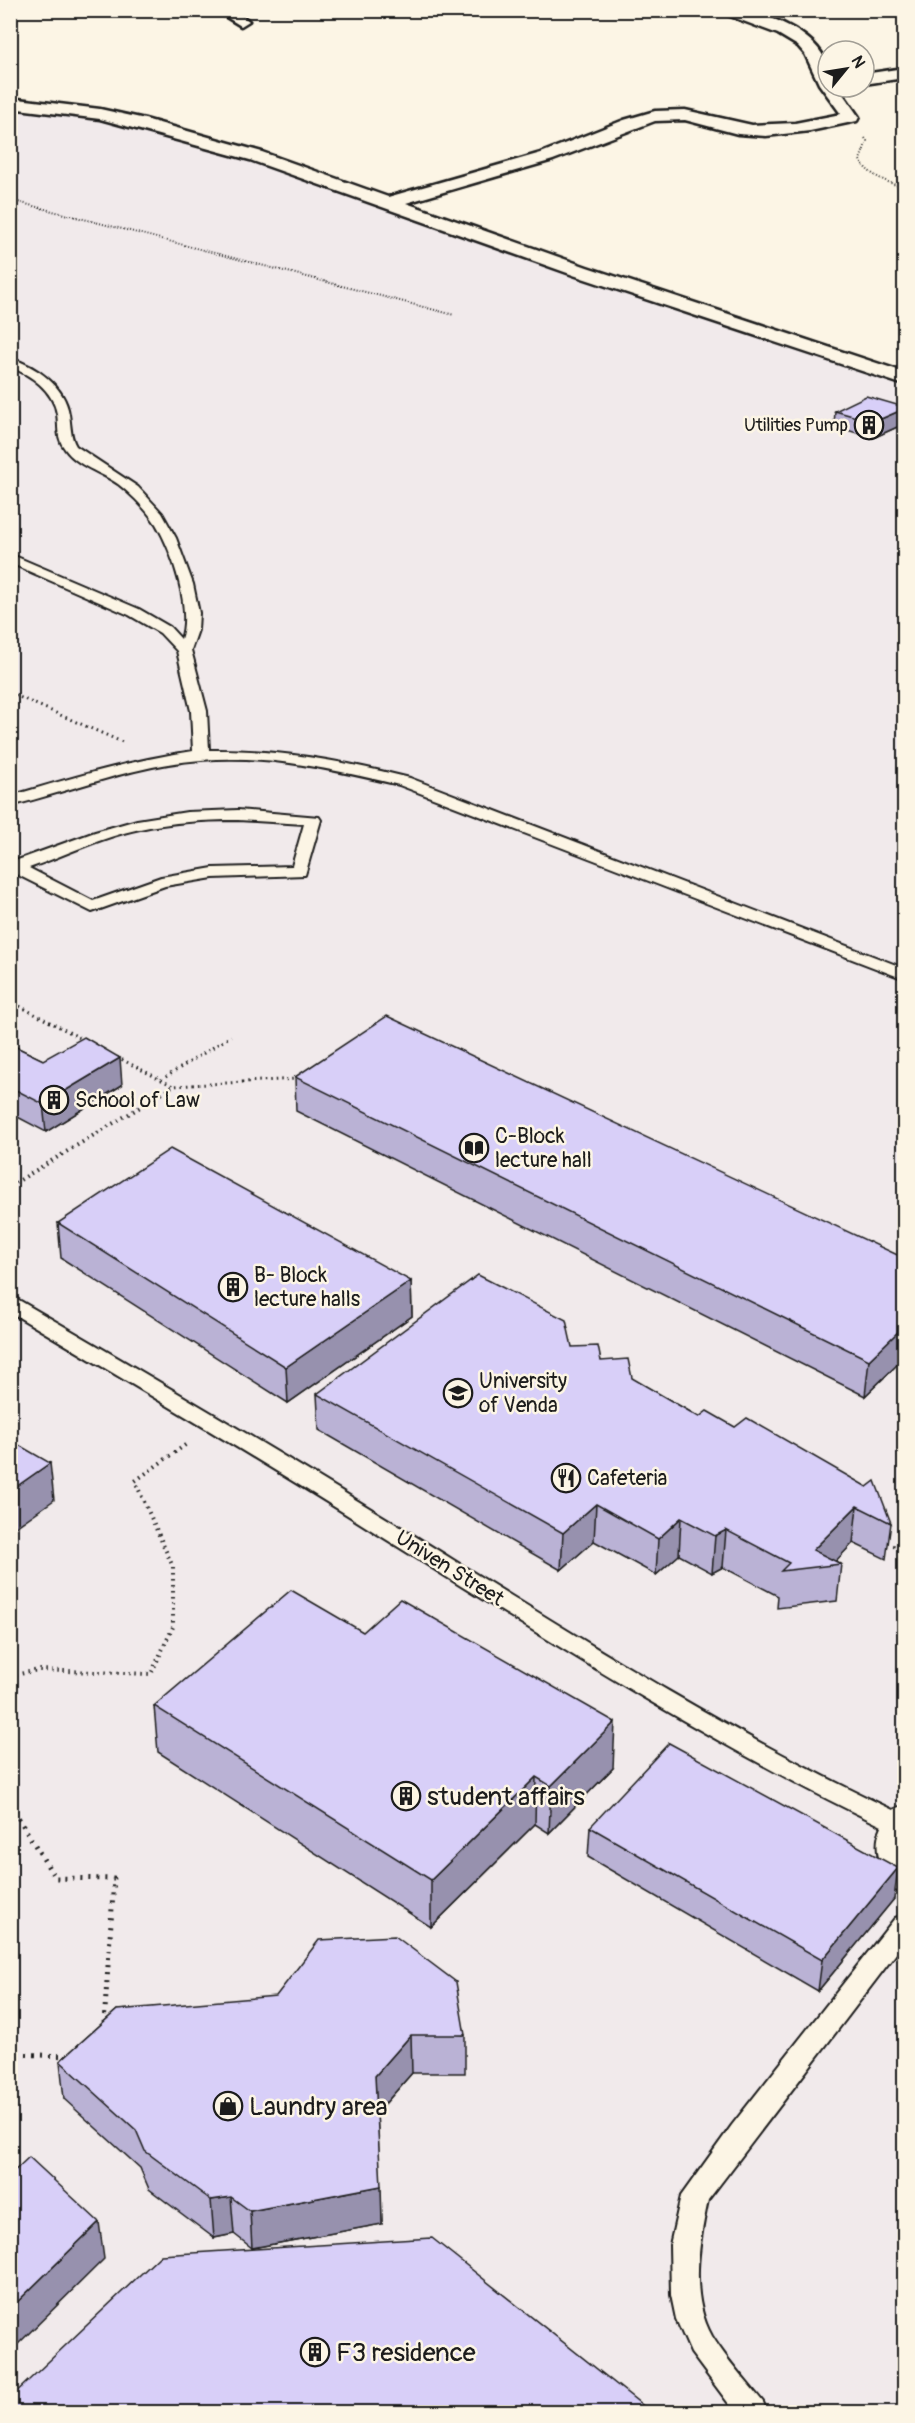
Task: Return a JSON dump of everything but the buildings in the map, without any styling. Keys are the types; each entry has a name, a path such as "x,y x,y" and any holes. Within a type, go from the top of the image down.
{"street":[{"path":"222,10 241,21"},
{"path":"727,10 802,41 814,54 816,61"},
{"path":"876,77 904,73"},
{"path":"390,202 543,158 634,123 666,114 693,116 740,129 791,128 851,117 838,99"},
{"path":"10,103 100,114 168,130 255,156 612,282 904,379"}],"lane":[{"path":"10,362 26,368 54,392 63,412 64,431 69,447 91,465 117,477 158,516 184,577 192,625 184,650"},
{"path":"10,558 134,612 165,630 184,650 199,711 201,755"},
{"path":"10,571 26,564"},
{"path":"10,801 84,779 164,760 201,755 251,754 334,765 404,781 494,814 904,974"},
{"path":"265,815 313,820 298,871 213,873 161,882 92,907 13,866 114,830 180,817 265,815"},
{"name":"Univen Street","path":"10,1303 215,1423 661,1700 823,1789 900,1817"},
{"path":"900,1817 889,1837 889,1854 895,1871 904,1883"},
{"path":"752,2412 700,2344 691,2319 685,2295 684,2245 695,2196 904,1925"}],"path":[{"path":"851,117 867,141 861,154 861,161 870,173 904,188"},
{"path":"10,200 454,315"},
{"path":"10,693 164,760"},
{"path":"10,1001 91,1043"},
{"path":"161,1080 231,1036"},
{"path":"111,1054 173,1086"},
{"path":"10,1186 173,1086 302,1078"},
{"path":"10,1676 38,1670 151,1674 173,1627 173,1567 135,1480 215,1423"},
{"path":"893,1546 904,1548"},
{"path":"10,1804 55,1878 114,1879 103,2033"},
{"path":"10,2054 79,2056"}],"shaded area":[{"name":"University of Venda","path":"10,98 319,179 904,373 904,2412 11,2412"}],"place":[{"name":"Utilities Pump","path":"869,425"},
{"name":"School of Law","path":"54,1100"},
{"name":"C-Block lecture hall","path":"474,1148"},
{"name":"B- Block lecture halls","path":"233,1287"},
{"name":"University of Venda","path":"458,1393"},
{"name":"Cafeteria","path":"566,1478"},
{"name":"student affairs","path":"406,1796"},
{"name":"Laundry area","path":"228,2106"},
{"name":"F3 residence","path":"315,2352"}]}
